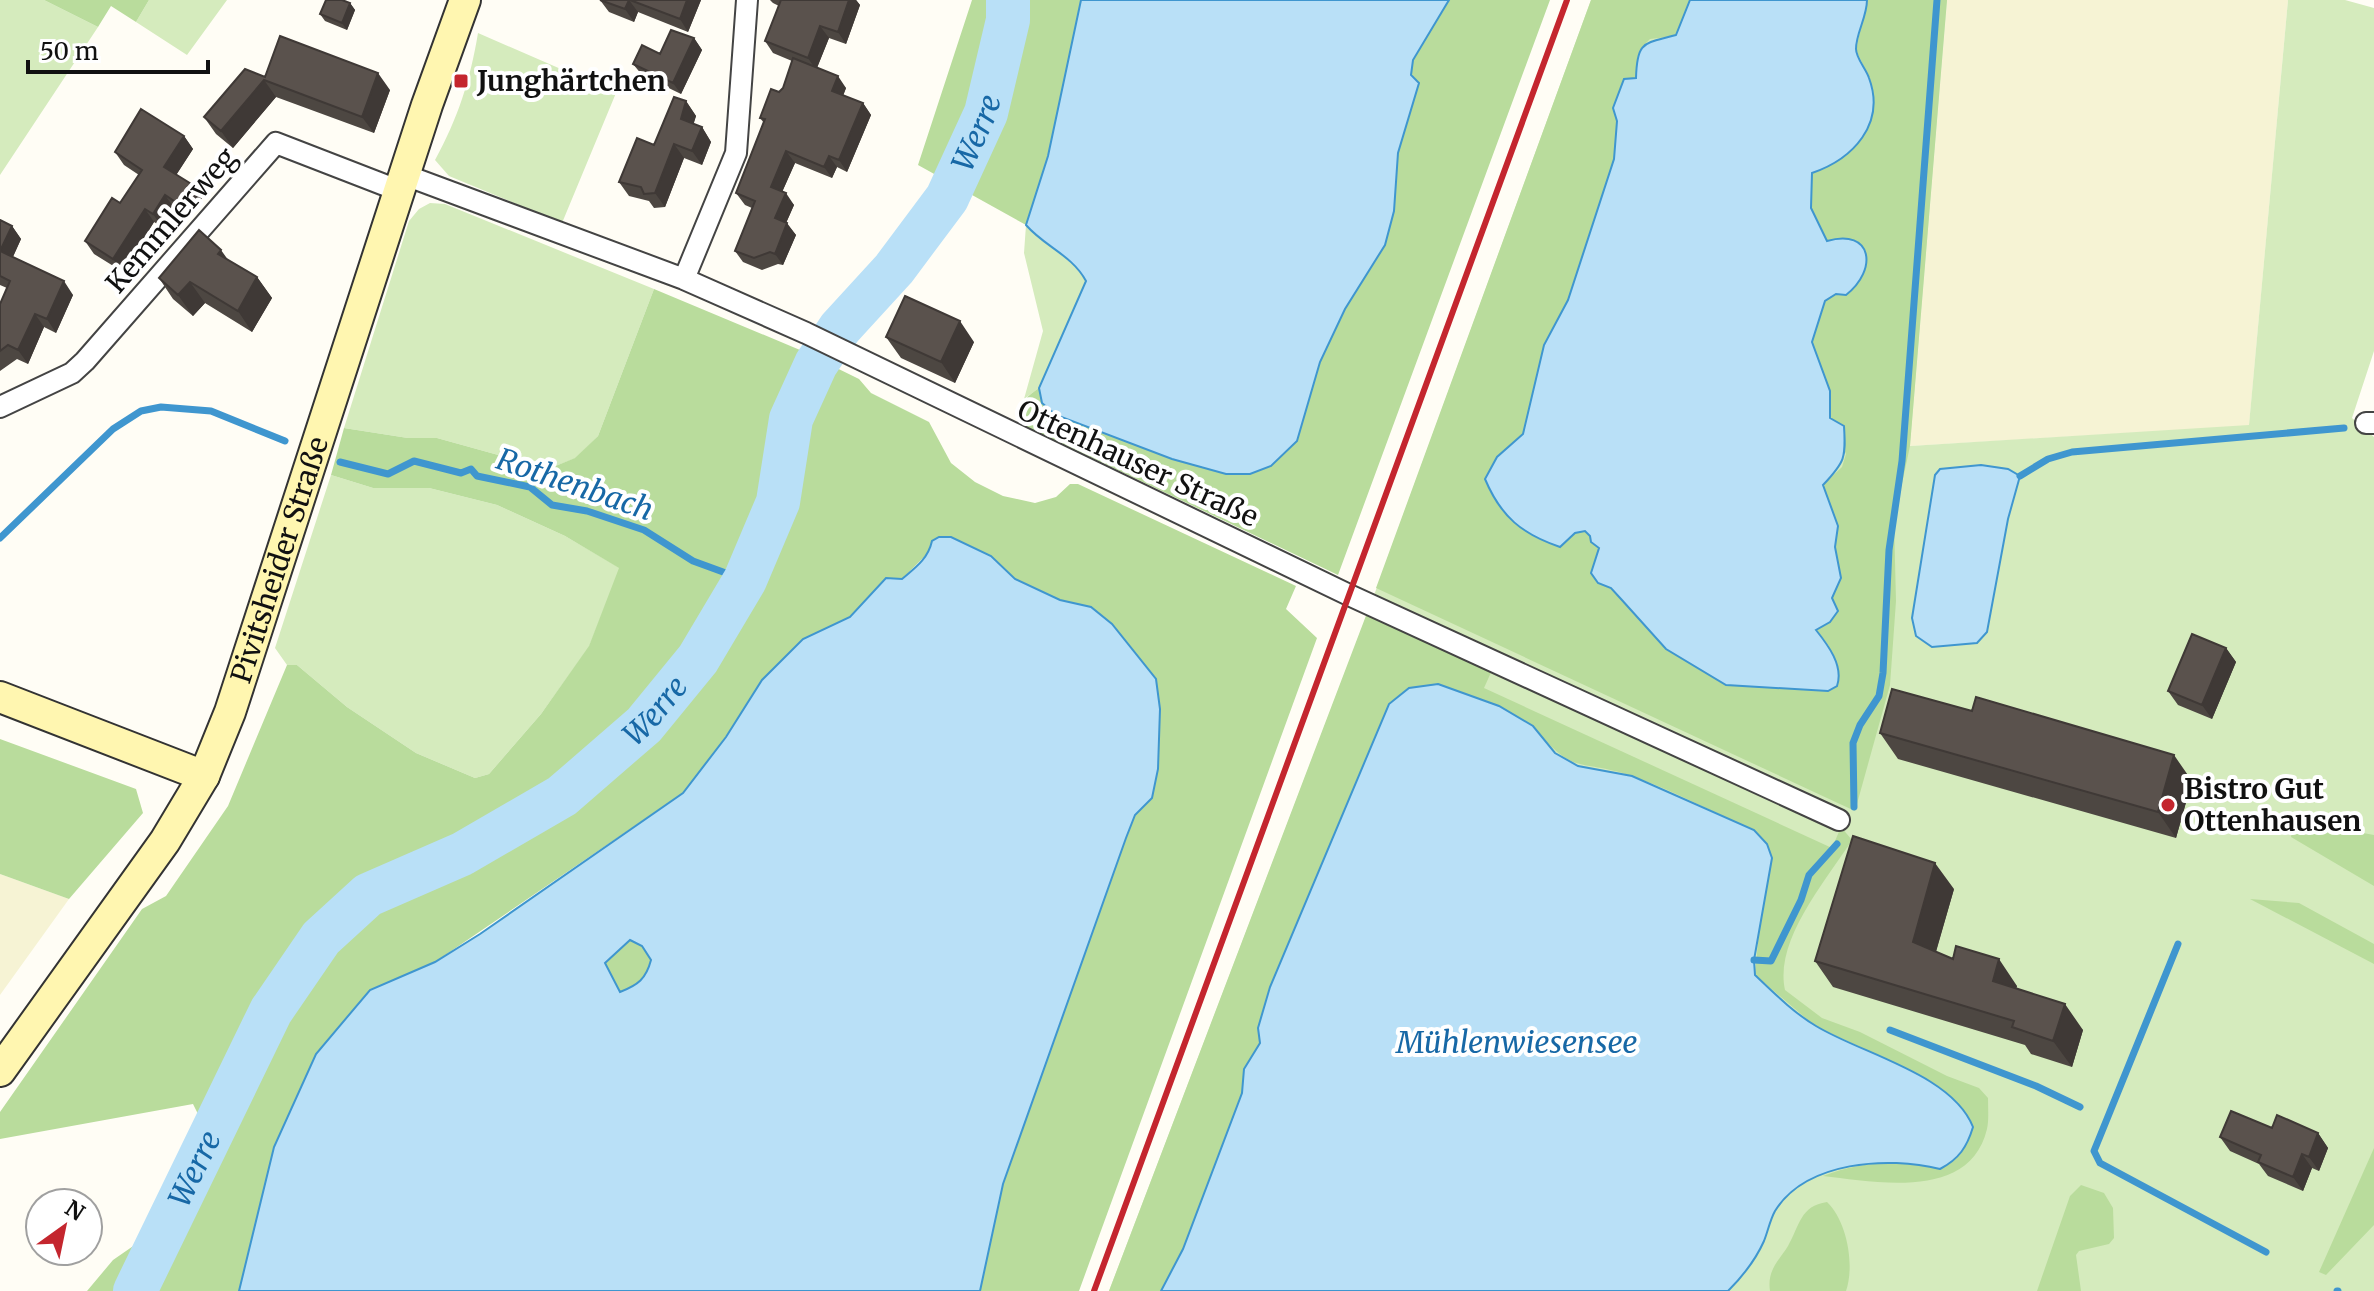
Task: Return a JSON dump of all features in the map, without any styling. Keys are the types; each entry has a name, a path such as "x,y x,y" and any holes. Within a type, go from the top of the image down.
{"main road":[{"name":"Pivitsheider Straße","path":"0,1071 165,841 204,776 235,697 402,183 465,0"},
{"path":"0,697 204,776"}],"street":[{"path":"684,279 736,153 747,0"},
{"name":"Kemmlerweg","path":"0,407 72,373 85,361 276,143 402,183"},
{"name":"Ottenhauser Straße","path":"402,183 684,279 806,333 1349,595 1839,820"}],"shaded area":[{"path":"1947,0 2288,0 2249,426 1910,446"},
{"path":"0,874 69,899 0,995"}],"green space":[{"path":"0,0 44,0 98,27 0,175"},
{"path":"44,0 149,0 136,22 111,6 98,27"},
{"path":"149,0 227,0 187,55 136,22"},
{"path":"972,0 1081,0 1048,156 1026,225 918,165"},
{"path":"1449,0 1550,0 1338,575 1023,425 1020,408 1025,399 1039,388 1042,403 1056,415 1172,459 1297,441 1320,362 1345,309 1385,245 1394,211 1398,153 1419,83 1411,75 1413,60"},
{"path":"1591,0 1947,0 1910,446 2249,425 2288,0 2345,0 2374,8 2374,351 2352,418 2374,437 2374,1291 1109,1291 1365,620"},
{"path":"1591,0 1690,0 1676,36 1650,39 1641,48 1636,79 1613,108 1617,121 1614,159 1568,300 1544,345 1523,434 1514,443 1575,533 1585,531 1599,548 1592,574 1598,583 1611,588 1666,649 1726,685 1828,691 1829,646 1816,629 1829,622 1832,598 1841,578 1835,547 1838,526 1823,485 1842,467 1846,454 1830,418 1830,391 1812,342 1825,301 1836,294 1827,242 1811,208 1812,172 1874,105 1870,79 1856,50 1867,0 1947,0 1910,446 1894,521 1896,601 1890,685 1855,811 1376,588"},
{"path":"478,33 616,93 562,223 449,176 435,160 462,99"},
{"path":"430,203 445,204 654,289 598,436 576,458 553,467 527,463 437,438 408,438 344,428 409,221 419,209"},
{"path":"1026,225 1073,264 1086,281 1039,388 1024,399 1043,331 1024,253"},
{"path":"654,289 800,350 859,379 871,393 929,422 951,463 975,482 1003,496 1035,503 1056,497 1070,484 1078,484 1296,586 1286,609 1317,638 1079,1291 980,1291 1003,1184 1126,838 1135,815 1152,798 1158,769 1160,709 1156,679 1112,624 1091,607 1060,600 1015,579 991,556 929,552 902,579 886,578 850,618 803,639 762,680 726,737 683,793 435,962 316,1054 274,1147 239,1291 87,1291 113,1260 139,1242 155,1216 199,1116 193,1104 0,1139 0,1112 142,909 166,896 228,806 287,665 297,665 347,707 416,753 475,778 489,774 541,714 589,646 619,568 565,536 497,505 429,488 373,488 331,475 344,428 408,438 437,438 527,463 553,467 575,458 598,436"},
{"path":"331,475 373,488 429,488 497,505 565,536 620,568 589,647 541,714 489,774 475,778 416,753 347,707 297,665 287,665 275,648"},
{"path":"1367,613 1493,668 1484,688 1832,848 1841,827 1852,840 1816,892 1795,931 1787,951 1785,990 1822,1018 1860,1032 1947,1076 1979,1088 1988,1098 1988,1118 1987,1129 1977,1152 1962,1168 1942,1177 1918,1182 1894,1183 1823,1176 1881,1164 1910,1164 1940,1169 1959,1103 1890,1061 1815,1026 1755,975 1767,844 1754,830 1649,783 1570,760 1547,743 1533,726 1389,704 1270,987 1258,1028 1260,1043 1244,1069 1242,1093 1183,1249 1161,1291 1109,1291"},
{"path":"0,739 136,789 143,813 69,899 0,874"},
{"path":"2341,829 2374,835 2374,886 2291,837 2292,832"},
{"path":"2250,899 2299,903 2374,944 2374,964"},
{"path":"630,939 642,946 651,960 640,980 620,992 604,963"},
{"path":"2374,1148 2374,1225 2326,1275 2319,1272"},
{"path":"2081,1185 2104,1193 2113,1208 2114,1238 2109,1244 2079,1251 2076,1255 2081,1291 2037,1291 2070,1196"},
{"path":"1827,1202 1840,1220 1847,1244 1850,1269 1846,1291 1770,1291 1772,1272 1802,1218 1811,1208"}],"water":[{"path":"1081,0 1449,0 1413,60 1411,75 1419,83 1398,153 1394,211 1385,245 1345,309 1320,362 1297,441 1271,466 1250,474 1226,474 1172,459 1056,415 1042,403 1039,388 1086,281 1073,264 1026,225 1048,156"},
{"path":"1690,0 1867,0 1856,49 1873,95 1869,125 1853,149 1841,159 1812,173 1811,208 1827,241 1854,240 1866,254 1863,274 1856,285 1846,295 1836,294 1825,301 1812,342 1830,391 1830,418 1844,426 1845,437 1842,459 1823,485 1838,526 1835,547 1841,578 1832,598 1838,611 1830,622 1816,630 1837,663 1837,686 1828,691 1726,685 1666,649 1611,588 1598,583 1591,573 1599,548 1585,531 1575,533 1560,547 1534,536 1506,514 1485,479 1497,457 1523,434 1544,345 1568,300 1614,159 1617,121 1613,108 1624,79 1636,78 1638,57 1644,46 1676,35"},
{"path":"1981,465 2008,469 2020,476 2008,519 1987,632 1977,643 1932,647 1916,636 1912,618 1935,475 1940,469"},
{"path":"939,537 951,537 991,556 1015,579 1060,600 1091,607 1112,624 1156,679 1160,709 1158,769 1152,798 1135,815 1126,838 1003,1184 980,1291 239,1291 274,1147 316,1054 370,990 435,962 480,934 683,793 726,737 762,680 803,639 850,617 886,578 902,579 924,558 932,541","holes":["630,940 642,946 651,960 647,972 636,984 620,992 605,963"]},
{"name":"Mühlenwiesensee","path":"1438,684 1499,706 1533,726 1555,753 1578,766 1632,776 1754,830 1767,844 1772,858 1754,960 1755,975 1816,1026 1904,1067 1946,1093 1962,1109 1973,1127 1957,1157 1940,1169 1873,1163 1827,1172 1807,1182 1789,1194 1775,1211 1757,1254 1728,1291 1161,1291 1183,1249 1242,1093 1244,1069 1260,1043 1258,1028 1270,987 1389,704 1409,688"}],"building":[{"path":"326,0 350,3 342,23 320,14"},
{"path":"600,0 629,0 625,9"},
{"path":"630,0 687,0 680,19"},
{"path":"781,0 849,0 838,32 820,26 808,58 765,41"},
{"path":"671,30 694,38 673,83 633,64 642,45 660,54"},
{"path":"280,36 378,73 362,117 264,80 221,131 204,117 245,69 265,77"},
{"path":"793,58 838,76 832,91 863,103 839,160 829,156 824,167 786,151 771,187 786,193 775,218 787,223 775,254 770,252 754,258 735,251 755,201 736,193 765,119 760,118 771,89 779,92 783,88"},
{"path":"674,97 686,101 681,119 702,127 692,151 674,144 655,193 644,194 641,187 619,182 637,138 654,145"},
{"path":"141,109 184,136 164,167 193,185 180,205 165,195 153,214 145,209 113,259 85,241 112,198 120,203 142,170 115,152"},
{"path":"0,220 12,226 0,251"},
{"path":"199,230 221,250 218,254 257,277 238,311 190,282 178,295 159,278"},
{"path":"0,251 64,281 47,319 35,314 18,350 8,345 0,351 0,304 10,281 0,276"},
{"path":"905,296 960,321 941,362 886,337"},
{"path":"2192,634 2226,648 2202,705 2168,691"},
{"path":"1892,689 1972,711 1976,697 2174,755 2158,812 1880,733"},
{"path":"1853,836 1935,863 1913,942 1953,959 1956,946 1999,959 1993,981 2065,1004 2053,1041 2012,1027 2014,1021 1815,961"},
{"path":"2231,1111 2272,1128 2277,1115 2318,1133 2309,1157 2302,1154 2293,1177 2258,1162 2261,1155 2220,1137"}],"waterway":[{"name":"Werre","path":"135,1291 271,1011 321,938 368,895 462,854 562,796 644,725 698,659 745,580 778,502 791,419 816,364 840,328 894,269 947,198 986,113 1008,20 1008,0"},
{"path":"1854,807 1853,743 1860,725 1879,696 1883,673 1889,550 1902,461 1937,0"},
{"name":"Rothenbach","path":"0,538 113,429 141,411 161,407 211,411 285,441"},
{"path":"2020,476 2048,459 2072,452 2344,428"},
{"name":"Rothenbach","path":"340,462 388,474 414,461 461,473 471,469 477,476 530,487 552,505 587,511 644,530 693,561 745,580"},
{"path":"1754,960 1771,961 1801,900 1809,875 1837,844"},
{"path":"2178,944 2094,1151 2100,1163 2266,1252"},
{"path":"1890,1030 2036,1086 2080,1107"}],"railway":[{"path":"1094,1291 1567,0"}],"place":[{"name":"Junghärtchen","path":"461,81"},
{"name":"Bistro Gut Ottenhausen","path":"2168,805"}]}
